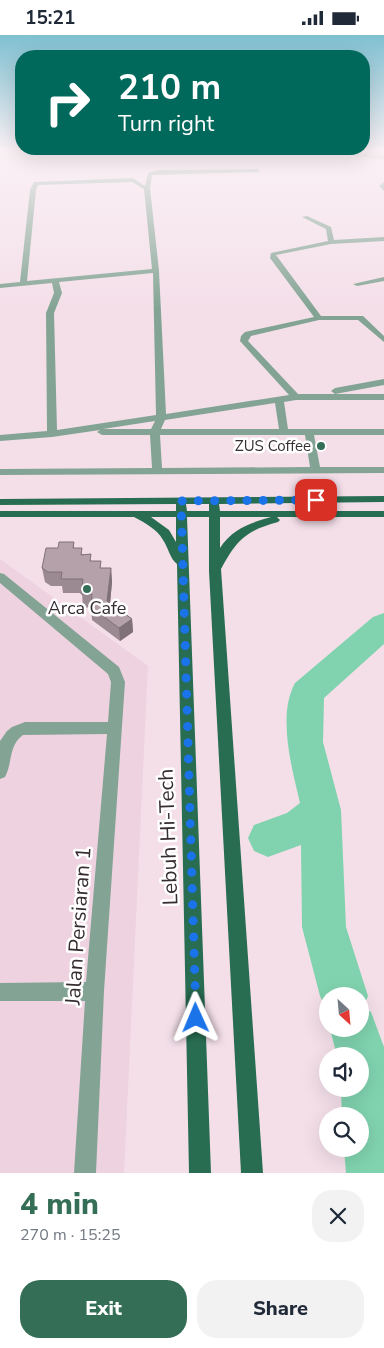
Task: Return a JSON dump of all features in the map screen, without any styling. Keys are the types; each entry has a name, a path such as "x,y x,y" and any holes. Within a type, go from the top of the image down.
{"main road":[{"path":"0,502 384,499"},
{"name":"Lebuh Hi-Tech","path":"181,501 200,1173"},
{"path":"214,501 215,571 252,1173"},
{"path":"0,514 384,514"},
{"path":"135,514 164,530 174,546 184,571"},
{"path":"215,571 221,556 242,530 291,515"}],"street":[{"path":"22,284 31,203"},
{"path":"149,203 156,271 160,417 155,432 157,472"},
{"path":"305,217 329,228 331,242"},
{"path":"318,318 273,259 273,253 331,242 384,239"},
{"path":"0,286 156,271"},
{"path":"357,284 384,279"},
{"path":"52,434 50,313 58,293 56,281"},
{"path":"384,340 360,318 318,318 245,336 244,343 296,397 384,397"},
{"path":"0,438 52,434 279,400 384,382"},
{"path":"279,400 284,432"},
{"path":"62,432 384,432"},
{"path":"309,432 316,471"},
{"path":"0,472 384,469"},
{"name":"Jalan Persiaran 1","path":"0,577 114,671 118,682 95,991 85,1173"},
{"path":"0,772 7,738 15,731 25,728 115,728"},
{"path":"0,992 95,991"}],"shaded area":[{"path":"0,559 148,666 124,1173 0,1173"}],"building":[{"path":"59,542 74,542 73,548 82,548 81,555 91,554 90,561 101,561 100,568 111,568 107,601 132,619 119,628 91,607 92,594 81,594 83,579 61,579 62,572 48,572 42,568 46,548 58,548"}],"waterway":[{"path":"321,810 305,742 307,693 384,625"},
{"path":"268,838 300,827 321,810"},
{"path":"321,810 324,927 341,987"},
{"path":"356,1037 365,1067 373,1173"}],"place":[{"name":"ZUS Coffee","path":"321,446"},
{"name":"Arca Cafe","path":"87,589"}],"route":[{"path":"196,1018 181,501 316,500"}]}
